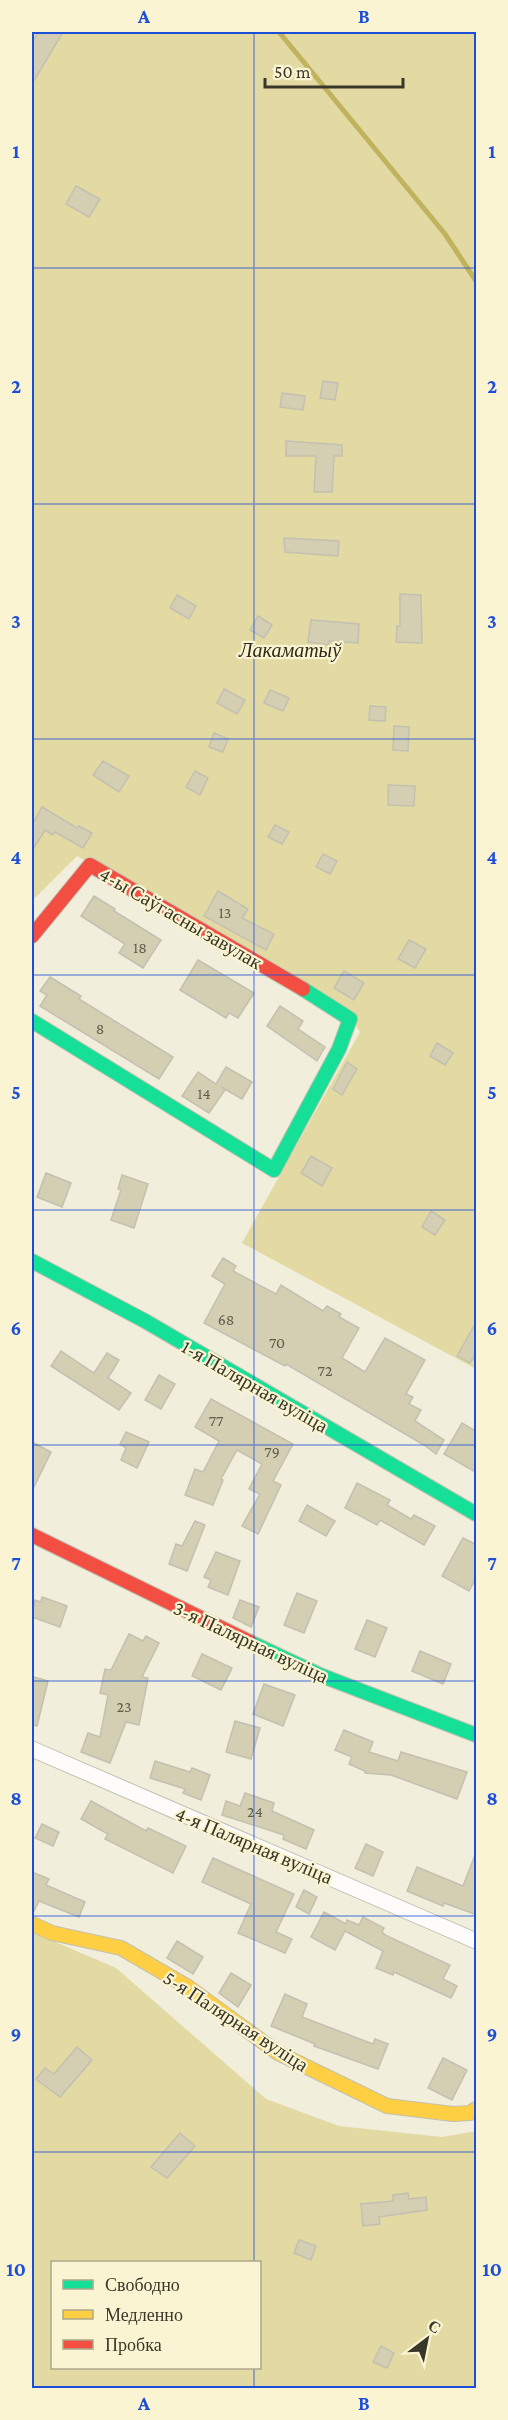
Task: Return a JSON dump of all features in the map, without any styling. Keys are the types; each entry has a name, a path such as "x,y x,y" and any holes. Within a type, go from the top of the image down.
{"street":[{"name":"4-ы Саўгасны завулак","path":"32,936 90,865 330,1005 350,1019 339,1049 274,1170 32,1021"},
{"name":"1-я Палярная вуліца","path":"32,1262 82,1287 190,1348 477,1514"},
{"name":"3-я Палярная вуліца","path":"32,1535 118,1580 320,1675 477,1736"},
{"name":"4-я Палярная вуліца","path":"32,1749 477,1941"},
{"name":"5-я Палярная вуліца","path":"32,1924 52,1933 121,1948 188,1987 278,2053 387,2106 453,2114 470,2113 477,2109"}],"green space":[{"name":"Лакаматыў","path":"32,32 476,32 476,1369 242,1243 360,1032 345,1008 77,856 35,898 32,896"},
{"path":"32,1932 116,1968 266,2099 339,2126 442,2137 476,2131 476,2388 32,2388"}],"building":[{"path":"38,32 63,32 32,84 32,43"},
{"path":"76,186 100,199 89,217 66,204"},
{"path":"323,381 338,383 335,400 320,398"},
{"path":"282,393 305,396 303,410 280,407"},
{"path":"286,441 342,445 342,456 334,456 332,492 314,492 316,456 286,456"},
{"path":"284,538 339,541 338,556 285,552"},
{"path":"400,594 421,595 422,643 396,642 397,626 400,626"},
{"path":"177,595 196,606 189,619 170,608"},
{"path":"258,616 272,625 264,638 250,630"},
{"path":"311,620 359,624 358,643 329,641 329,645 308,642"},
{"path":"224,689 245,700 237,714 217,703"},
{"path":"270,690 289,698 283,711 264,703"},
{"path":"370,706 386,707 385,721 369,720"},
{"path":"394,726 409,727 408,751 393,750"},
{"path":"214,733 228,739 223,752 209,747"},
{"path":"103,761 129,776 119,792 93,775"},
{"path":"195,771 208,778 200,795 186,787"},
{"path":"388,785 415,786 414,806 388,805"},
{"path":"42,807 77,828 79,826 92,833 83,848 55,832 53,835 45,830 32,851 32,825"},
{"path":"275,825 289,832 282,844 268,837"},
{"path":"323,854 337,861 330,874 316,867"},
{"path":"218,891 248,909 242,918 274,934 266,950 204,916"},
{"path":"94,896 161,940 143,968 119,953 125,944 81,916"},
{"path":"409,940 426,949 415,968 398,959"},
{"path":"198,960 254,993 238,1018 229,1013 226,1018 180,990"},
{"path":"344,971 364,983 354,1000 334,988"},
{"path":"50,977 81,996 79,999 173,1057 159,1079 40,1006 47,995 40,991"},
{"path":"280,1006 303,1021 298,1029 325,1047 317,1061 267,1026"},
{"path":"437,1043 453,1053 445,1065 430,1056"},
{"path":"347,1062 357,1069 342,1095 333,1089"},
{"path":"226,1067 252,1082 242,1099 221,1087 225,1090 209,1113 182,1096 198,1072 216,1084"},
{"path":"311,1156 332,1168 322,1186 301,1173"},
{"path":"46,1173 71,1183 62,1207 37,1197"},
{"path":"122,1175 148,1184 134,1228 111,1220 121,1190 118,1189"},
{"path":"431,1211 445,1220 435,1235 422,1227"},
{"path":"223,1258 236,1266 233,1271 276,1294 281,1285 323,1311 327,1306 341,1314 339,1317 359,1328 342,1358 365,1372 385,1338 425,1360 406,1394 413,1397 409,1404 421,1410 415,1421 444,1440 436,1454 286,1364 285,1366 204,1323 225,1284 212,1276"},
{"path":"477,1321 477,1352 470,1363 457,1356"},
{"path":"61,1351 94,1373 107,1353 119,1360 108,1378 131,1393 119,1410 51,1366"},
{"path":"159,1375 175,1384 161,1409 145,1400"},
{"path":"211,1399 293,1444 273,1481 281,1485 258,1534 242,1526 260,1494 249,1489 262,1464 237,1450 221,1479 223,1480 213,1505 185,1495 195,1469 203,1472 219,1441 195,1427"},
{"path":"462,1423 477,1432 477,1473 444,1454"},
{"path":"126,1432 149,1442 137,1468 121,1460 126,1448 120,1444"},
{"path":"32,1442 51,1452 32,1491"},
{"path":"357,1483 390,1500 387,1505 411,1519 414,1515 435,1526 424,1545 380,1520 377,1525 345,1508"},
{"path":"307,1505 335,1521 326,1536 299,1521"},
{"path":"195,1521 205,1525 187,1571 169,1564 176,1544 182,1546"},
{"path":"463,1538 477,1545 477,1576 469,1591 442,1576"},
{"path":"216,1552 240,1561 228,1595 208,1587 211,1580 204,1577"},
{"path":"297,1593 317,1601 304,1633 284,1625"},
{"path":"42,1597 67,1606 60,1627 32,1617 35,1600 41,1602"},
{"path":"240,1600 259,1607 251,1627 233,1618"},
{"path":"367,1620 387,1628 375,1657 355,1649"},
{"path":"129,1634 143,1641 146,1636 159,1643 142,1677 148,1678 139,1725 126,1722 110,1763 81,1752 88,1733 100,1737 108,1695 100,1693 105,1669 111,1670"},
{"path":"420,1651 451,1664 443,1684 412,1671"},
{"path":"202,1654 232,1668 221,1690 192,1676"},
{"path":"34,1677 48,1681 37,1726 32,1725"},
{"path":"264,1684 295,1695 283,1726 253,1714"},
{"path":"235,1721 260,1728 251,1759 226,1752"},
{"path":"344,1730 373,1742 369,1752 398,1761 401,1752 467,1772 457,1799 391,1775 365,1773 349,1764 352,1757 335,1750"},
{"path":"155,1761 190,1772 192,1768 210,1775 201,1800 183,1793 185,1789 150,1778"},
{"path":"245,1793 274,1803 272,1811 314,1830 306,1849 283,1839 284,1835 222,1815 226,1801 240,1806"},
{"path":"91,1801 146,1831 148,1828 186,1846 173,1873 105,1839 108,1834 81,1819"},
{"path":"42,1824 59,1832 53,1846 35,1838"},
{"path":"366,1844 383,1852 373,1876 355,1868"},
{"path":"475,1855 477,1915 444,1903 443,1906 407,1891 417,1867 463,1886"},
{"path":"213,1858 294,1894 276,1932 292,1939 285,1953 238,1933 251,1904 202,1882"},
{"path":"32,1872 49,1879 46,1885 85,1902 79,1917 39,1901 32,1911"},
{"path":"304,1890 317,1897 309,1914 296,1907"},
{"path":"324,1912 346,1924 347,1920 359,1925 363,1917 384,1928 382,1932 385,1935 450,1965 443,1979 457,1986 451,1998 394,1972 393,1975 376,1968 383,1951 345,1931 335,1950 311,1937"},
{"path":"177,1941 203,1957 193,1974 167,1958"},
{"path":"231,1973 251,1985 238,2007 219,1993"},
{"path":"285,1994 307,2004 302,2017 373,2044 375,2039 388,2044 378,2069 314,2046 315,2044 271,2026"},
{"path":"77,2047 92,2060 60,2097 36,2079 45,2068 54,2074"},
{"path":"443,2058 467,2070 452,2100 428,2088"},
{"path":"180,2133 195,2146 167,2178 151,2167"},
{"path":"408,2193 409,2199 426,2197 427,2210 379,2217 380,2224 363,2226 361,2204 393,2201 393,2195"},
{"path":"299,2240 316,2246 311,2260 294,2253"},
{"path":"381,2346 394,2353 387,2368 373,2362"}],"waterway":[{"path":"279,32 445,234 476,281"}],"traffic: fast":[{"path":"32,1021 274,1170 339,1049 350,1019 303,989"},
{"path":"32,1261 145,1321 476,1514"},
{"path":"250,1642 320,1675 476,1735"}],"traffic: slow":[{"path":"32,1924 52,1933 121,1948 188,1987 278,2053 387,2106 453,2114 470,2113 476,2109"}],"traffic: jam":[{"path":"32,936 90,865 303,989"},
{"path":"32,1535 250,1642"}]}
